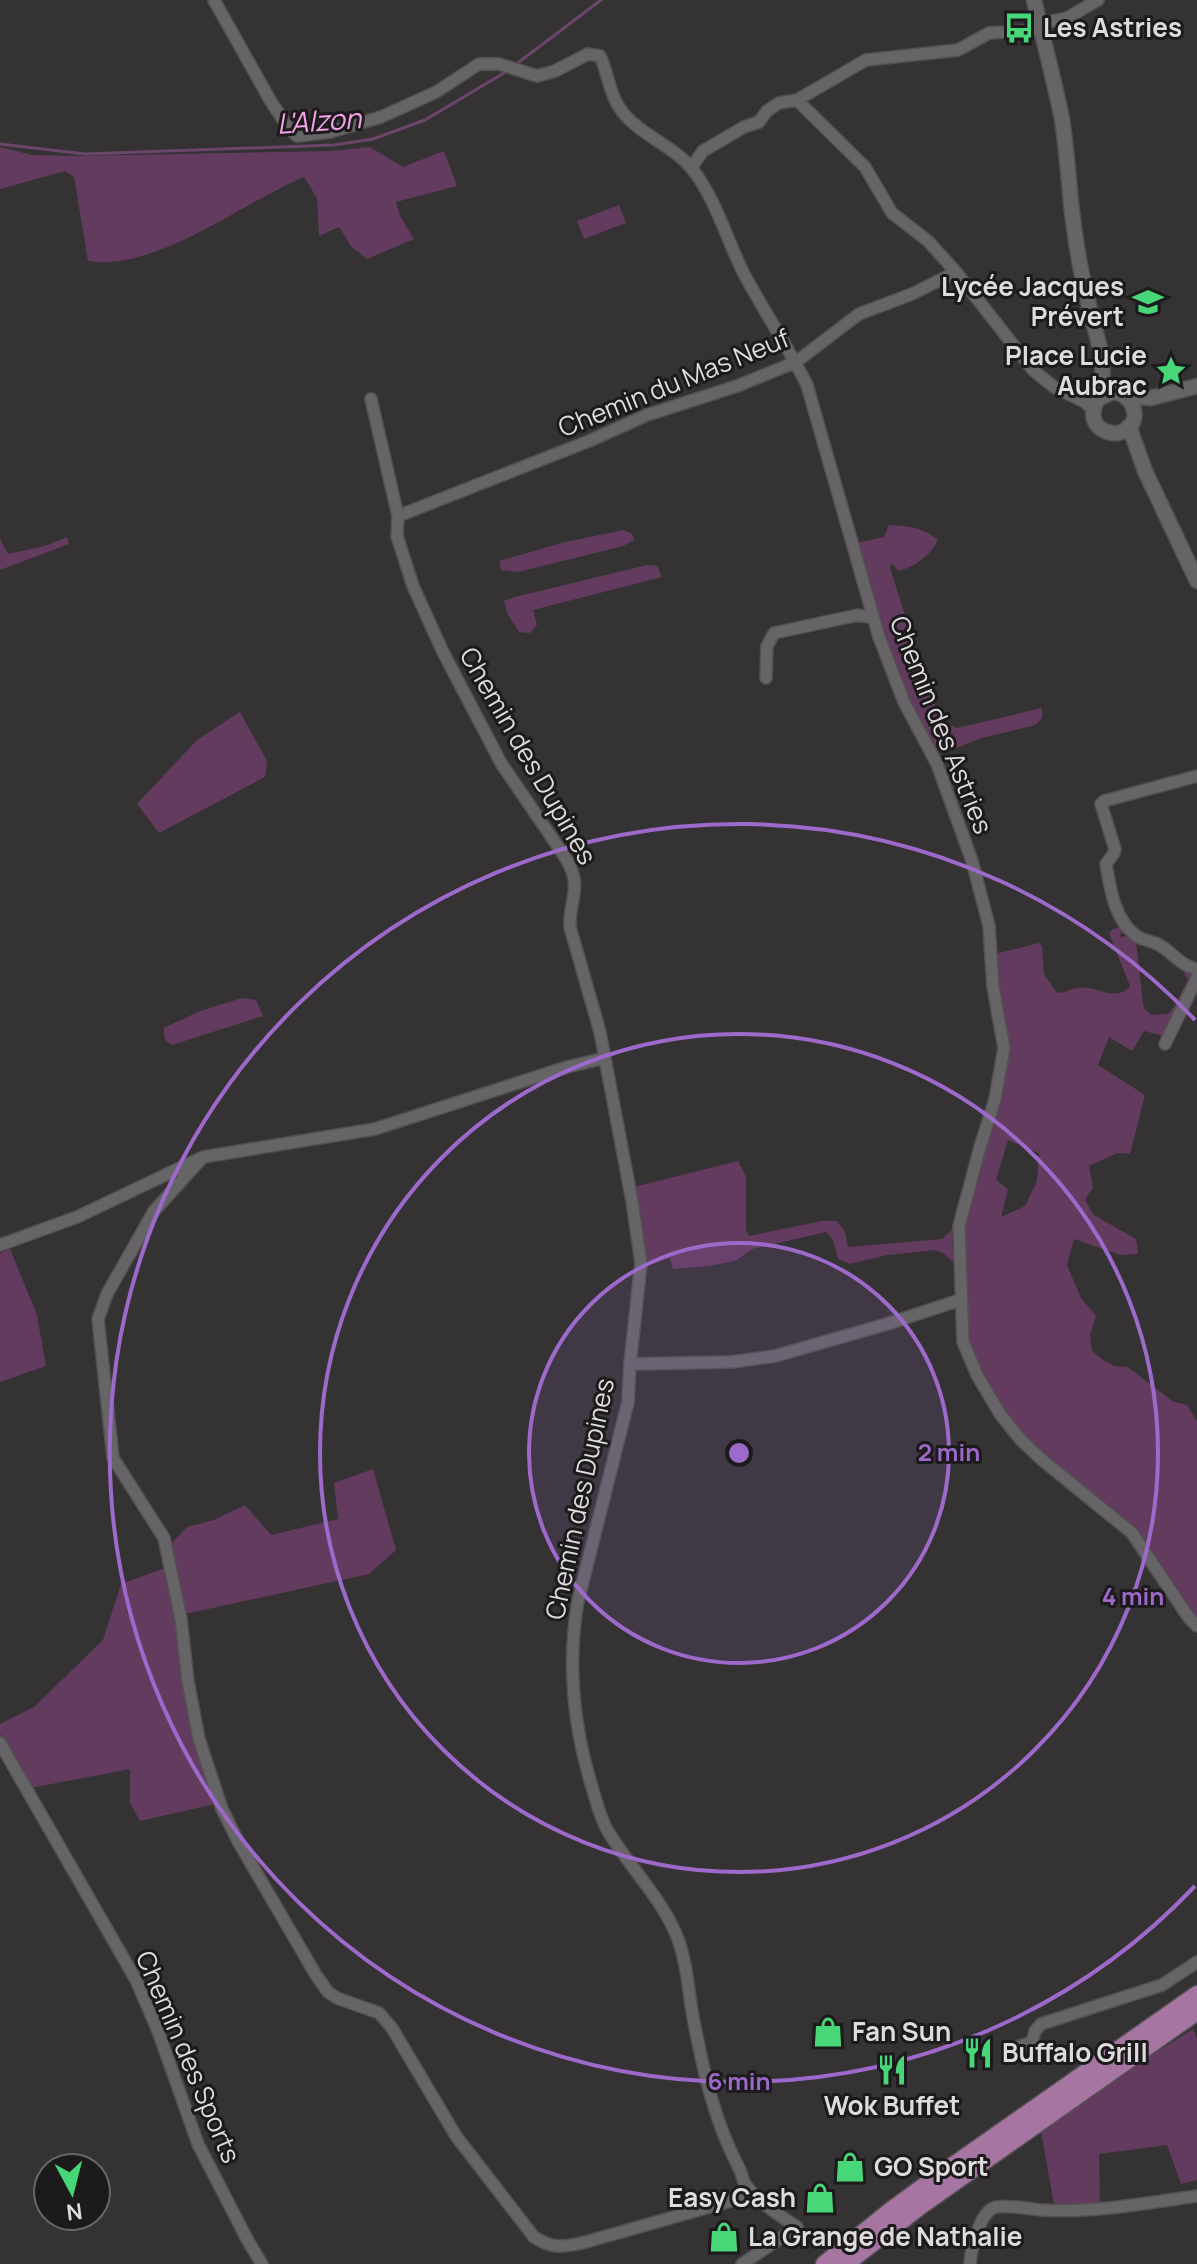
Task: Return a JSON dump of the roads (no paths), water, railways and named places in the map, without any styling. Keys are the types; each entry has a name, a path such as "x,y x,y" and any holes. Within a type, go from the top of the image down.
{"main road":[{"path":"824,2264 932,2180 1197,1994"},
{"path":"846,2264 921,2206 1197,2012"}],"street":[{"path":"214,0 270,100 297,136 330,132 381,117 436,92 479,64 499,64 537,76 555,71 588,54 600,56 619,108 638,127 668,147 691,168 703,151 744,127 759,122 767,111 779,103 797,100 866,60 958,50 989,33 1040,27 1067,18 1098,0"},
{"path":"1034,0 1062,120 1074,232 1083,282 1103,358 1122,394 1134,406 1131,423 1145,471 1197,581"},
{"path":"797,100 865,167 892,213 928,241 956,272 1033,370 1054,387 1093,403"},
{"name":"Chemin des Astries","path":"691,168 744,273 807,385 873,618 904,702 937,764 972,861 989,926 993,987 1004,1048 995,1099 959,1226 963,1342 977,1375 1000,1414 1021,1440 1132,1533 1197,1626"},
{"name":"Chemin du Mas Neuf","path":"398,516 575,447 647,415 737,386 796,362 859,314 912,294 956,272"},
{"path":"1103,358 1102,385 1093,403 1096,424 1115,433 1145,471"},
{"path":"1093,403 1108,393 1151,398 1197,389"},
{"path":"1115,433 1167,401 1197,389"},
{"name":"Chemin des Dupines","path":"371,399 398,516 397,536 413,586 443,652 501,763 571,867 576,891 569,915 570,927 600,1032 641,1263 628,1402 578,1601 573,1632 572,1683 584,1760 602,1819 654,1895 676,1934 711,2102 731,2154 742,2173 743,2182 758,2198 797,2227 742,2264"},
{"path":"766,678 767,646 774,633 858,615 873,618"},
{"path":"1197,776 1101,804 1115,849 1106,864 1118,912 1136,936 1159,945 1182,964 1197,969"},
{"path":"1165,1044 1197,978"},
{"path":"0,1245 77,1217 203,1157 375,1129 567,1067 605,1058"},
{"path":"203,1157 154,1211 107,1294 98,1319 113,1458 164,1538 181,1619 199,1739 222,1809 239,1843 328,1992 379,2013 392,2028 456,2136 534,2237 548,2246 560,2247 745,2197 758,2198"},
{"path":"630,1364 732,1362 775,1356 960,1300"},
{"name":"Chemin des Sports","path":"0,1743 136,1980 158,2031 198,2144 262,2264"},
{"path":"1011,2049 1032,2042 1041,2024 1162,1985 1197,1962"},
{"path":"970,2264 971,2248 986,2213 998,2207 1060,2211 1114,2208 1197,2196"}],"waterway":[{"name":"L'Alzon","path":"515,65 601,0"},
{"name":"L'Alzon","path":"0,144 85,154 334,145 373,139 425,120 509,70"}],"place":[{"name":"Les Astries","path":"1019,28"},
{"name":"Lycée Jacques Prévert","path":"1148,302"},
{"name":"Place Lucie Aubrac","path":"1171,371"},
{"name":"Fan Sun","path":"828,2032"},
{"name":"Buffalo Grill","path":"978,2053"},
{"name":"Wok Buffet","path":"892,2070"},
{"name":"GO Sport","path":"850,2167"},
{"name":"Easy Cash","path":"820,2198"},
{"name":"La Grange de Nathalie","path":"724,2237"}]}
